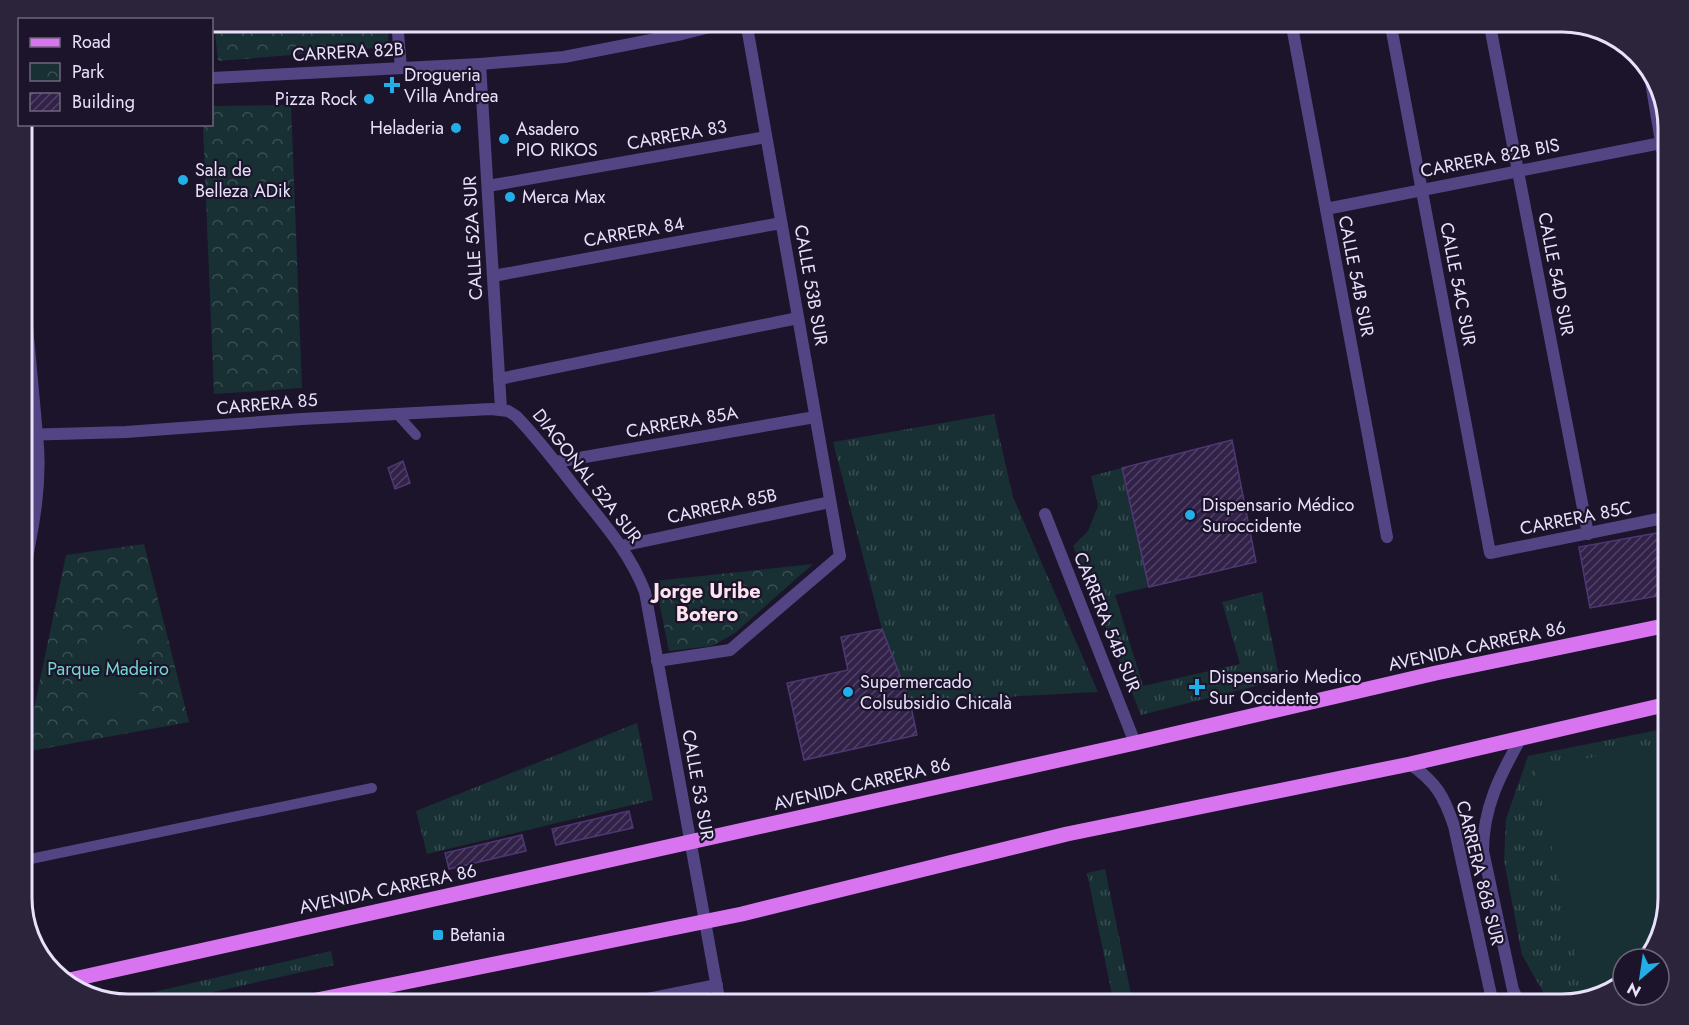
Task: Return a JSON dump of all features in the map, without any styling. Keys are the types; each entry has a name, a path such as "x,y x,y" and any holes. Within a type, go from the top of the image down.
{"main road":[{"name":"AVENIDA CARRERA 86","path":"76,978 1436,674 1658,627"},
{"path":"347,994 783,905 1068,834 1410,764 1658,706"}],"street":[{"path":"398,32 401,68"},
{"name":"CARRERA 82B","path":"213,78 480,64 564,57 662,32"},
{"name":"CALLE 53B SUR","path":"657,661 730,650 840,556 748,32"},
{"name":"CALLE 54B SUR","path":"1293,32 1387,537"},
{"name":"CALLE 54C SUR","path":"1392,32 1490,553"},
{"name":"CALLE 54D SUR","path":"1491,32 1588,534"},
{"name":"CALLE 52A SUR","path":"480,64 501,409"},
{"name":"CARRERA 83","path":"488,186 766,137"},
{"name":"CARRERA 82B BIS","path":"1326,209 1657,143"},
{"name":"CARRERA 84","path":"493,276 781,223"},
{"path":"499,379 798,318"},
{"path":"32,380 40,461 39,487 32,526"},
{"name":"CARRERA 85","path":"37,435 126,432 501,409"},
{"name":"DIAGONAL 52A SUR","path":"501,409 516,416 556,462 621,546 638,574"},
{"name":"CARRERA 85A","path":"556,462 815,417"},
{"path":"32,435 37,435"},
{"name":"CARRERA 85B","path":"621,546 830,502"},
{"name":"CARRERA 54B SUR","path":"1045,514 1135,743"},
{"name":"CARRERA 85C","path":"1490,553 1658,519"},
{"name":"CALLE 53 SUR","path":"638,574 645,592 718,994"},
{"name":"CARRERA 86B SUR","path":"1515,994 1491,899 1483,851 1483,832 1487,809 1496,785 1521,738"},
{"name":"CARRERA 86B SUR","path":"1410,764 1435,784 1447,802 1490,994"},
{"path":"672,994 717,985"},
{"path":"1512,994 1513,990"}],"lane":[{"path":"397,414 416,435"},
{"path":"32,859 372,788"}],"green space":[{"path":"215,32 388,32 389,47 218,61"},
{"path":"291,105 302,388 214,394 203,126 213,126 213,106"},
{"path":"994,414 1013,497 1098,692 910,702 882,629 833,442"},
{"path":"1122,468 1149,587 1115,595 1143,686 1240,664 1222,602 1262,592 1280,680 1141,715 1073,546 1088,531 1098,506 1091,476"},
{"name":"Parque Madeiro","path":"144,544 189,722 32,751 32,718 66,555"},
{"path":"813,564 735,633 712,646 669,651 655,581"},
{"path":"134,628 141,715 93,719 86,631"},
{"path":"637,723 653,800 427,854 416,811"},
{"path":"1658,730 1657,910 1644,947 1611,947 1611,980 1574,993 1544,994 1522,955 1504,860 1506,819 1528,756"},
{"path":"1658,744 1658,897 1654,922 1644,947 1611,947 1611,980 1582,991 1535,769"},
{"path":"1105,869 1131,994 1112,994 1087,873"},
{"path":"331,951 334,965 204,994 145,994"}],"building":[{"name":"Dispensario Médico Suroccidente","path":"1232,440 1256,562 1149,587 1122,468"},
{"path":"403,461 410,483 395,489 388,468"},
{"path":"1658,533 1658,596 1590,608 1579,547"},
{"name":"Supermercado Colsubsidio Chicalà","path":"882,629 910,702 917,735 804,760 787,683 848,670 841,637"},
{"path":"629,811 633,828 556,845 552,829"},
{"path":"522,835 526,851 449,869 445,853"}],"place":[{"name":"Drogueria Villa Andrea","path":"392,85"},
{"name":"Pizza Rock","path":"369,99"},
{"name":"Heladeria","path":"456,128"},
{"name":"Asadero PIO RIKOS","path":"504,139"},
{"name":"Sala de Belleza ADik","path":"183,180"},
{"name":"Merca Max","path":"510,197"},
{"name":"Dispensario Médico Suroccidente","path":"1190,515"},
{"name":"Dispensario Medico Sur Occidente","path":"1197,687"},
{"name":"Supermercado Colsubsidio Chicalà","path":"848,692"},
{"name":"Betania","path":"438,935"}],"district":[{"name":"Jorge Uribe Botero","path":"707,602"}]}
